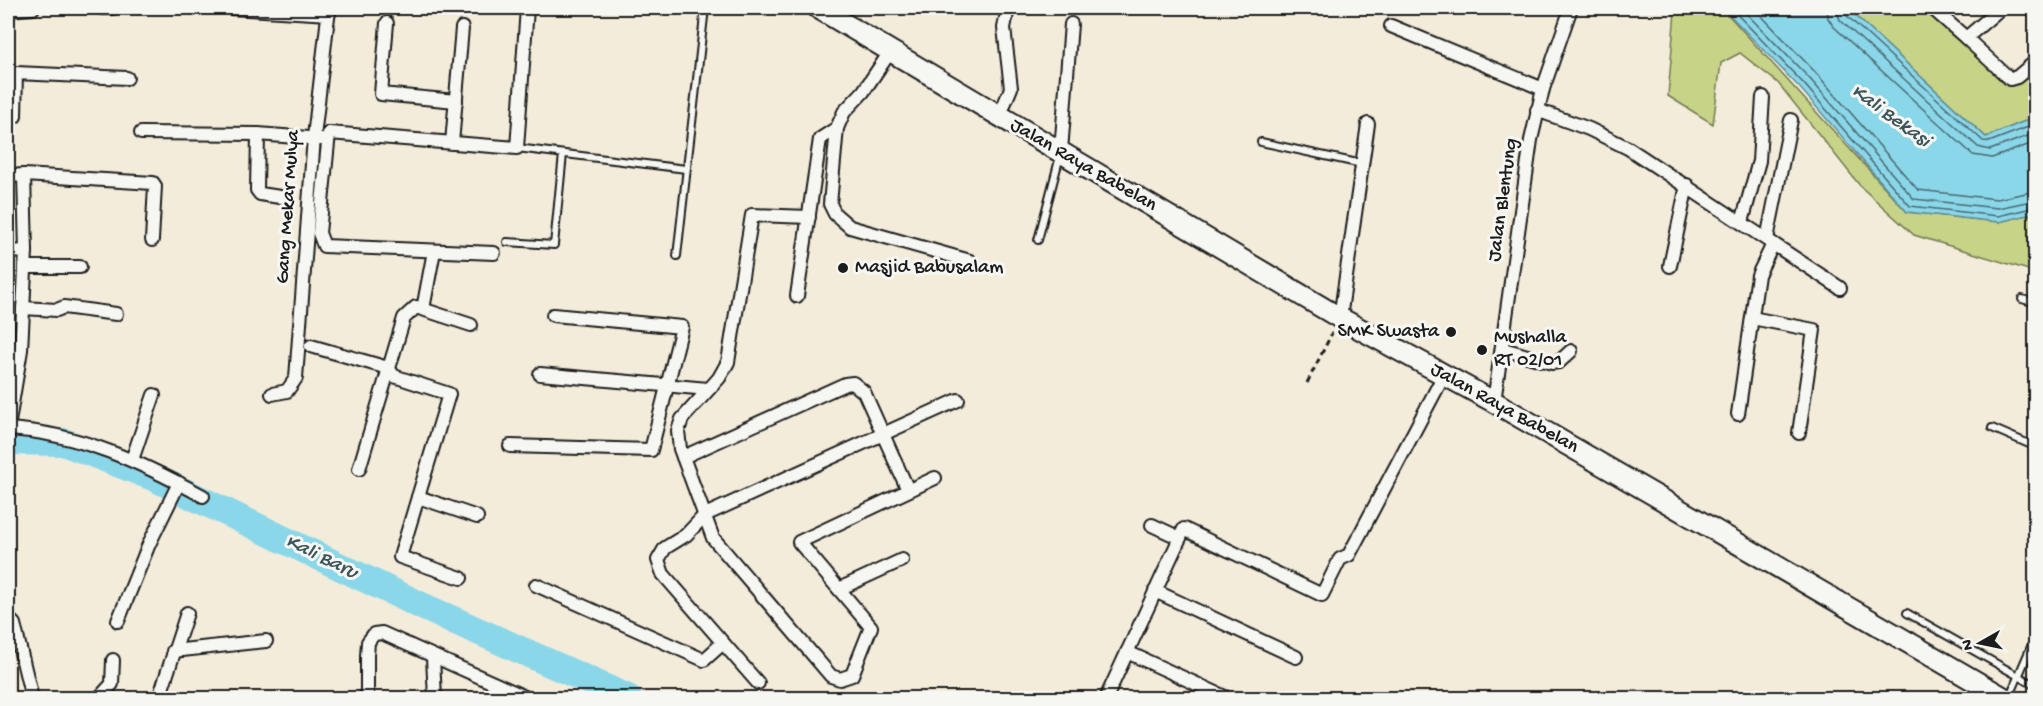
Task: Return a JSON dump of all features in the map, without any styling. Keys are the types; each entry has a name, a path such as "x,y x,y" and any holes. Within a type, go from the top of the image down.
{"main road":[{"name":"Jalan Raya Babelan","path":"818,8 1340,318 1494,402 2004,699"}],"street":[{"path":"8,10 33,8"},
{"path":"102,8 112,8"},
{"path":"231,8 329,10"},
{"path":"494,253 324,246 319,233 329,133 517,148 527,8"},
{"path":"999,117 1011,88 1004,28 1008,8"},
{"name":"Jalan Blentung","path":"1494,402 1537,110 1571,8"},
{"path":"1932,8 2010,79 2017,77 2036,62"},
{"path":"1966,38 2001,8"},
{"name":"Gang Mekar Mulya","path":"272,394 287,391 296,378 314,137 329,10"},
{"path":"387,23 381,94 456,101"},
{"path":"1061,151 1071,24"},
{"path":"1391,27 1543,89"},
{"path":"452,143 462,28"},
{"path":"890,52 863,92 844,112 837,128 829,197 835,214 842,222 970,261"},
{"path":"8,118 15,116 16,73 127,78"},
{"path":"1742,222 1759,161 1763,97"},
{"path":"1537,110 1589,129 1628,148 1840,288"},
{"path":"1738,414 1758,275 1770,241 1791,120"},
{"path":"1340,318 1368,124"},
{"path":"797,296 820,139 837,128"},
{"path":"141,133 258,134 314,137 328,141"},
{"path":"258,134 257,190 260,194 280,197"},
{"path":"8,176 24,175 155,184 152,240"},
{"path":"24,175 26,251 21,350 8,429 42,431 75,438 132,460 177,487 203,496"},
{"path":"1670,266 1687,185"},
{"path":"809,217 752,214 728,362 682,419 678,431 683,457 713,538 831,676 840,679 852,675 871,627 799,542 935,478"},
{"path":"8,252 26,251"},
{"path":"423,309 434,251"},
{"path":"25,267 80,267"},
{"path":"23,309 57,310 64,307 116,314"},
{"path":"359,469 404,318 416,307 471,325"},
{"path":"510,446 651,450 669,386 682,327 553,315"},
{"path":"1752,318 1814,330 1799,433"},
{"path":"311,346 388,368 394,376 449,394 400,557 461,578"},
{"path":"1503,349 1552,363 1559,362 1571,351"},
{"path":"540,374 708,389"},
{"path":"1106,699 1184,530 1322,595 1340,559 1349,555 1444,375"},
{"path":"683,457 845,384 854,383 864,392 908,490"},
{"path":"132,460 154,395"},
{"path":"758,683 663,574 658,560 665,548 686,536 705,515 958,400"},
{"path":"118,621 149,544 177,487"},
{"path":"418,497 477,517"},
{"path":"1152,525 1180,538"},
{"path":"839,589 903,560"},
{"path":"536,585 704,660 723,644"},
{"path":"1155,591 1296,657"},
{"path":"159,699 187,613"},
{"path":"8,618 14,624 32,699"},
{"path":"367,699 368,642 375,634 382,633 506,693 527,699"},
{"path":"173,651 266,641"},
{"path":"1127,652 1227,699"},
{"path":"433,658 435,699"},
{"path":"99,699 112,684 113,660"}],"lane":[{"path":"677,256 705,8"},
{"path":"1262,142 1362,164"},
{"path":"517,148 686,169"},
{"path":"1038,240 1061,151"},
{"path":"507,242 554,245 563,154"},
{"path":"2022,299 2036,303"},
{"path":"1992,428 2036,447"},
{"path":"1907,613 2036,686"},
{"path":"2009,699 2036,635"}],"path":[{"path":"1307,383 1340,318"}],"green space":[{"path":"1672,8 1722,8 1907,212 1999,222 2035,213 2035,272 1914,235 1861,187 1778,83 1740,53 1721,63 1713,124 1668,96 1675,11"},
{"path":"1847,8 1933,8 2010,79 2035,61 2035,117 1986,137"}],"water":[{"name":"Kali Bekasi","path":"1723,8 1847,8 1986,137 2035,117 2035,213 1999,222 1907,212 1800,88"}],"waterway":[{"name":"Kali Baru","path":"8,441 63,442 153,477 424,607 628,698"}],"place":[{"name":"Masjid Babusalam","path":"843,268"},
{"name":"SMK Swasta","path":"1451,332"},
{"name":"Mushalla RT 02/01","path":"1482,350"}]}
